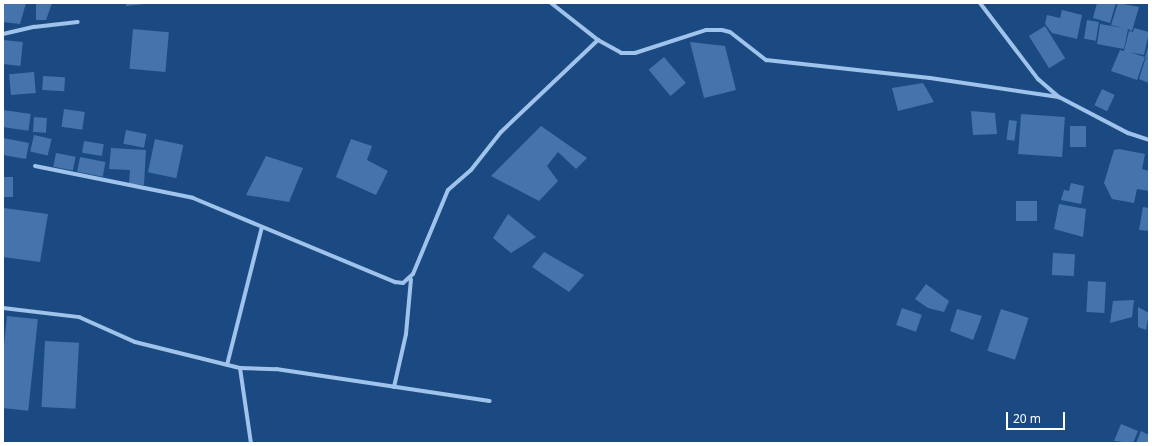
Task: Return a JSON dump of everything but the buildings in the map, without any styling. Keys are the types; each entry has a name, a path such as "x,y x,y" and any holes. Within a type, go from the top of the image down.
{"street":[{"path":"551,3 615,52 635,53 698,32 722,30 730,32 766,60 930,78 1059,97"},
{"path":"980,3 1038,79 1059,97 1128,133 1149,140"},
{"path":"3,34 34,27 78,22"},
{"path":"394,387 406,334 411,279 448,190 471,170 501,132 598,40"},
{"path":"35,166 176,192 395,282 403,283 411,279"},
{"path":"227,365 262,227"},
{"path":"3,308 79,317 135,342 240,368 276,369 490,401"},
{"path":"240,368 251,443"}]}
